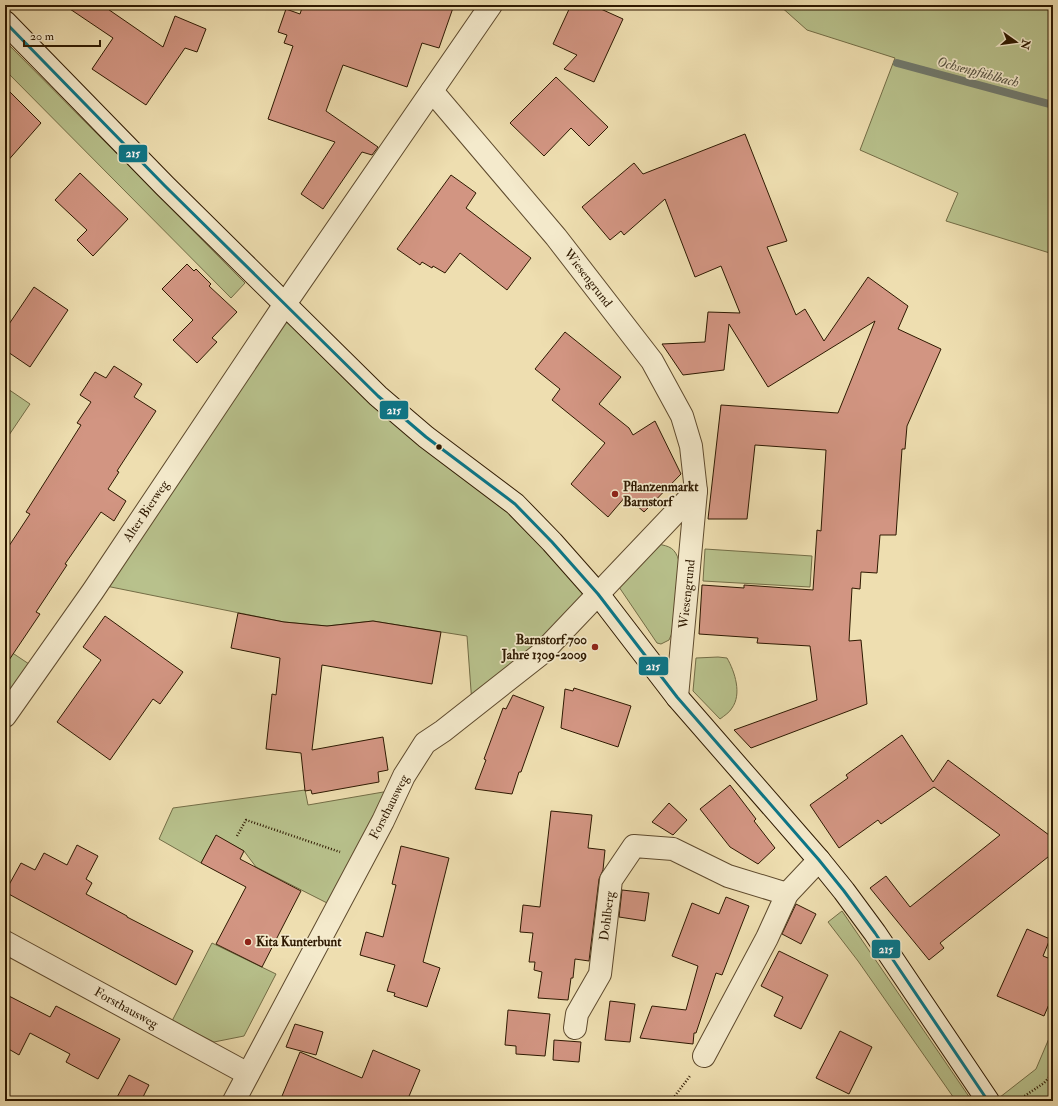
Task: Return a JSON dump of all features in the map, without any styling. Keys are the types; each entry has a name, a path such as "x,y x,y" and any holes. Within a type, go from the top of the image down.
{"street":[{"path":"286,304 491,5"},
{"path":"5,22 165,186 378,396 426,437 515,504 552,542 598,594 677,697 819,860 875,933 988,1101"},
{"name":"Wiesengrund","path":"432,91 556,237 652,361 682,416 691,446 696,491 677,697"},
{"name":"Alter Bierweg","path":"5,716 93,591 286,304"},
{"path":"598,594 696,491"},
{"name":"Forsthausweg","path":"234,1101 383,821 404,776 425,743 542,653 598,594"},
{"name":"Dohlberg","path":"576,1028 576,1014 600,974 611,880 634,846 673,849 728,876 787,894"},
{"path":"704,1056 767,938 787,894 819,860"},
{"name":"Forsthausweg","path":"5,942 248,1074"}],"path":[{"path":"237,836 246,820 362,859"},
{"path":"671,1101 704,1056"},
{"path":"1017,1101 1044,1082 1053,1073"}],"green space":[{"path":"779,5 1053,5 1053,254 946,221 958,193 860,150 895,58 807,30"},
{"path":"5,41 245,283 231,298 5,70"},
{"path":"289,314 513,505 592,593 472,704 467,636 373,621 327,626 284,622 101,585"},
{"path":"5,387 30,404 5,441"},
{"path":"657,544 674,550 679,561 672,633 669,640 661,644 657,643 619,587"},
{"path":"705,549 812,556 810,587 703,581"},
{"path":"5,648 35,668 5,712"},
{"path":"696,658 727,658 735,676 737,690 737,696 732,708 720,719 693,691"},
{"path":"305,790 308,805 395,790 333,906 256,867 244,851 216,836 201,863 159,839 173,808"},
{"path":"842,911 972,1101 956,1101 858,961 828,922"},
{"path":"212,943 276,974 244,1036 214,1042 172,1021"},
{"path":"1053,1029 1053,1101 995,1101 1036,1069"}],"building":[{"path":"64,5 102,5 163,47 175,16 206,29 197,52 185,48 146,105 92,69 113,38"},
{"path":"303,5 454,5 439,48 422,43 407,87 343,65 326,111 378,147 372,155 362,152 323,209 301,194 335,142 268,119 293,46 284,43 287,35 278,32 286,9 300,14"},
{"path":"571,5 592,5 623,19 594,82 564,69 577,55 553,44"},
{"path":"556,77 608,127 589,146 571,128 544,156 510,123"},
{"path":"5,87 41,123 5,164"},
{"path":"745,134 787,241 767,247 796,315 805,309 824,341 868,277 908,306 898,329 941,349 907,426 905,449 902,449 896,535 880,535 877,573 861,572 860,589 852,588 849,641 861,640 867,704 751,748 734,730 817,700 810,646 757,643 758,638 699,634 702,585 744,588 744,585 813,590 817,530 821,531 826,450 755,445 747,519 708,519 721,405 838,413 875,321 768,387 729,324 724,370 683,375 662,344 705,342 708,312 740,313 721,266 695,277 665,199 624,235 621,231 610,240 582,207 634,163 643,174"},
{"path":"80,173 128,219 93,256 77,240 87,230 55,200"},
{"path":"451,175 476,193 466,208 531,258 507,290 460,253 445,273 422,262 420,265 397,249"},
{"path":"187,264 194,271 196,269 211,284 209,286 237,312 212,338 217,342 197,363 173,340 193,320 162,289"},
{"path":"34,287 68,310 30,367 5,350 5,330"},
{"path":"565,332 621,377 599,404 629,428 633,435 655,421 681,474 644,512 626,496 608,517 571,484 605,443 552,400 560,389 535,369"},
{"path":"114,366 142,384 134,397 156,411 117,471 119,472 108,489 126,501 114,521 101,512 65,564 67,565 36,612 40,614 5,666 5,552 30,514 26,512 81,425 77,423 91,402 80,395 95,372 106,378"},
{"path":"238,613 284,622 327,626 373,621 441,632 432,684 322,665 312,750 383,737 388,770 378,772 379,782 312,794 311,790 305,791 301,753 266,749 272,694 276,695 280,658 231,648"},
{"path":"105,616 183,672 160,704 153,699 110,760 57,722 101,660 83,647"},
{"path":"574,688 631,706 618,747 561,728 565,689 573,691"},
{"path":"513,695 544,707 521,772 519,772 512,794 475,789 486,760 484,759 503,708 506,709"},
{"path":"902,735 933,782 948,760 1053,838 1053,853 940,943 944,948 929,960 870,888 886,876 910,907 1000,835 934,787 881,824 878,820 839,848 810,805 848,778 846,775"},
{"path":"730,785 756,819 754,821 775,848 758,864 730,847 700,809"},
{"path":"669,803 687,820 673,835 652,822"},
{"path":"551,811 592,815 588,848 605,850 603,870 599,879 589,961 575,959 573,978 571,978 568,1000 538,998 542,972 534,970 535,962 529,962 533,933 520,932 523,905 540,907"},
{"path":"216,835 244,851 240,859 301,891 262,967 216,944 246,887 201,863"},
{"path":"77,845 98,856 86,879 92,883 86,894 193,951 176,985 5,892 21,863 35,870 44,853 67,865"},
{"path":"401,846 449,858 423,962 440,968 427,1007 394,996 395,993 387,991 395,965 360,955 366,932 383,937 396,885 392,884"},
{"path":"622,890 649,893 645,921 619,917"},
{"path":"726,897 749,906 722,975 716,973 696,1033 694,1033 693,1044 640,1038 652,1006 686,1010 698,966 672,956 692,903 719,914"},
{"path":"796,904 816,914 801,944 782,934"},
{"path":"1027,929 1050,939 1043,956 1053,960 1053,995 1044,1016 997,996"},
{"path":"779,951 828,975 801,1029 774,1016 783,997 761,986"},
{"path":"5,994 50,1017 56,1006 120,1039 98,1079 66,1062 70,1054 30,1033 19,1055 5,1047"},
{"path":"610,1001 635,1004 630,1042 605,1040"},
{"path":"508,1010 550,1014 545,1056 516,1054 516,1046 505,1045"},
{"path":"295,1024 323,1032 316,1055 286,1047"},
{"path":"840,1031 872,1047 849,1094 816,1078"},
{"path":"554,1040 581,1042 579,1062 553,1060"},
{"path":"373,1050 420,1070 407,1101 280,1101 300,1052 362,1078"},
{"path":"129,1075 149,1085 141,1101 115,1101"}],"waterway":[{"name":"Ochsenpfühlbach","path":"897,63 1053,105"}],"transit line":[{"name":"215","path":"5,22 165,186 378,396 426,437 515,504 552,542 598,594 677,697 819,860 844,891 875,933 988,1101"}],"place":[{"name":"Pflanzenmarkt Barnstorf","path":"615,494"},
{"name":"Barnstorf 700 Jahre 1309-2009","path":"595,647"},
{"name":"Kita Kunterbunt","path":"248,942"}]}
